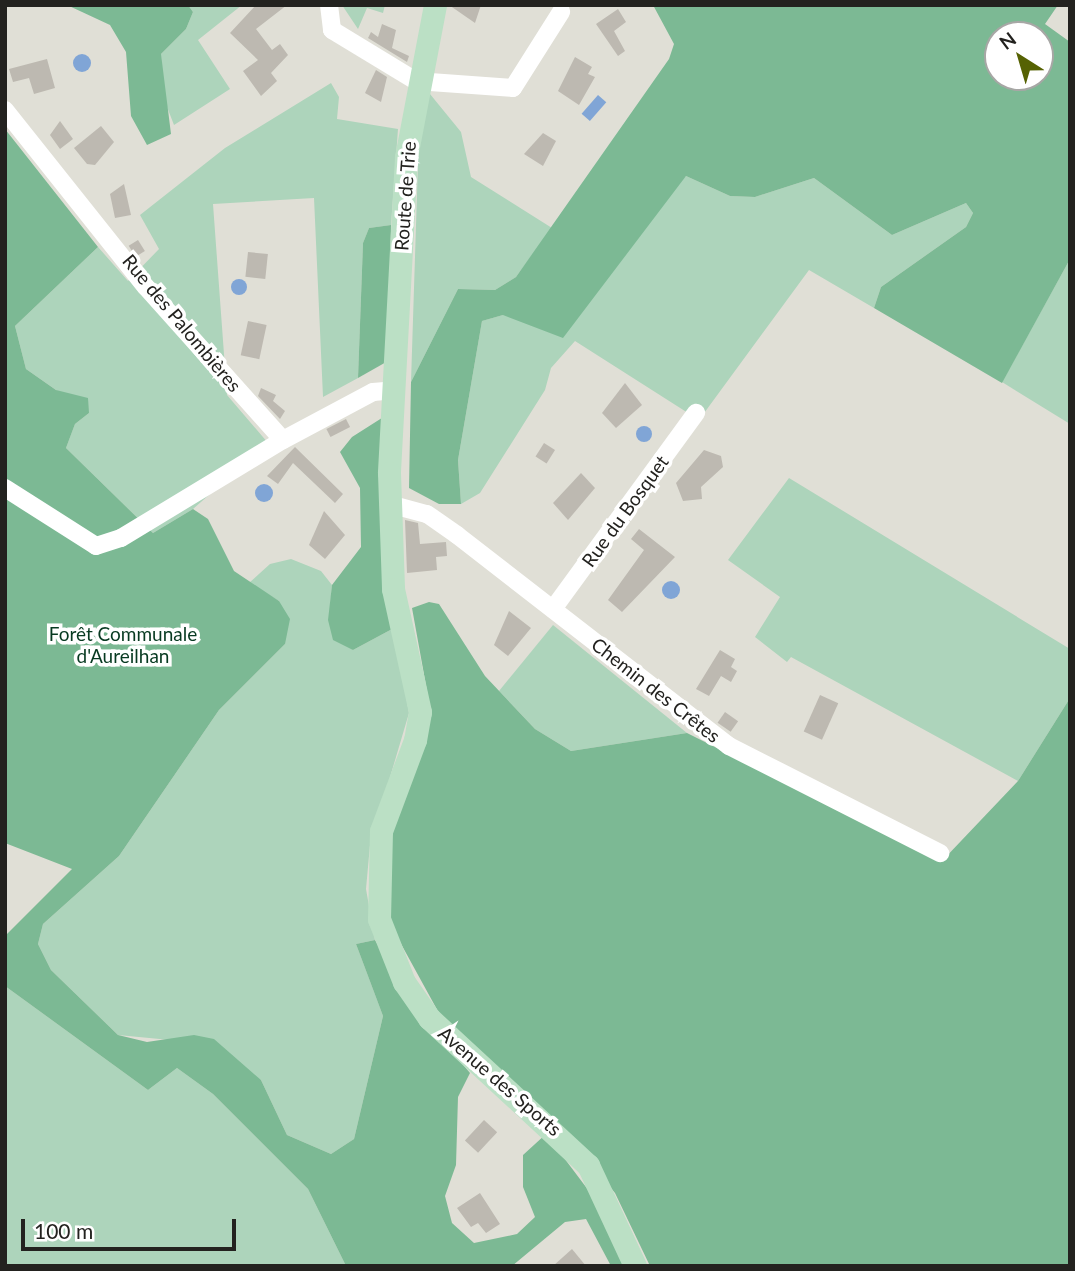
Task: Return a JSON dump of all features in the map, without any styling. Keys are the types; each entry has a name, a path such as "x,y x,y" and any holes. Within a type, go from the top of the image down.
{"main road":[{"name":"Route de Trie","path":"389,504 394,390 416,82 435,5"},
{"name":"Avenue des Sports","path":"389,504 392,566 420,712 376,859 379,919 404,982 452,1044 588,1166 635,1266"}],"street":[{"path":"329,5 332,30 416,82 513,88 561,12"},
{"name":"Rue des Palombières","path":"5,110 146,287 283,440"},
{"path":"5,488 96,546 121,538 283,440 373,392 394,390"},
{"name":"Rue du Bosquet","path":"554,609 696,413"},
{"name":"Chemin des Crêtes","path":"389,504 427,514 729,746 940,853"}],"green space":[{"path":"67,5 188,5 193,12 186,29 161,54 171,134 147,145 131,116 126,52 110,25"},
{"path":"188,5 242,5 198,40 230,89 174,125 162,94 161,54 186,29 193,12"},
{"path":"342,5 385,5 383,13 367,8 358,29"},
{"path":"653,5 1058,5 1047,21 984,21 984,91 1054,91 1054,30 1070,42 1070,259 1002,383 874,308 881,287 966,227 973,213 966,203 892,235 814,178 755,197 730,196 686,176 563,338 503,315 482,321 458,460 461,504 439,504 409,488 411,382 458,289 495,290 516,277 669,59 674,44"},
{"path":"331,83 339,97 337,119 398,129 391,225 369,228 363,243 358,378 323,397 314,198 213,204 227,395 268,443 193,509 153,533 66,448 75,424 89,413 26,369 15,326 98,247 128,281 159,249 140,215 225,148"},
{"path":"430,94 461,132 471,177 552,228 516,277 495,290 458,289 411,382 419,131 424,95"},
{"name":"Forêt Communale d'Aureilhan","path":"5,129 98,247 15,326 26,369 56,390 88,398 89,413 75,424 66,448 153,533 193,509 208,519 234,571 279,601 290,619 285,644 219,710 119,856 43,924 38,944 51,970 118,1035 147,1042 194,1035 214,1039 261,1080 287,1135 331,1154 354,1139 383,1016 356,944 375,940 414,1006 470,1073 458,1097 456,1165 445,1196 452,1223 474,1243 517,1234 535,1217 523,1187 523,1155 546,1134 598,1203 629,1266 611,1266 586,1219 565,1222 512,1266 346,1266 308,1189 213,1094 177,1068 148,1090 5,986 5,936 72,869 5,843"},
{"path":"686,176 730,196 755,197 814,178 892,235 966,203 973,213 966,227 881,287 874,308 809,270 699,420 575,341 551,368 545,390 480,493 461,504 458,460 482,321 503,315"},
{"path":"391,225 388,361 358,378 363,243 369,228"},
{"path":"1070,259 1070,424 1002,382"},
{"path":"385,416 394,628 353,650 333,640 328,620 332,585 361,547 360,488 340,452 352,437"},
{"path":"789,478 1070,649 1070,698 1018,781 791,657 787,662 755,637 780,597 728,560"},
{"path":"291,559 321,571 332,585 329,620 353,650 394,628 409,713 370,845 366,889 375,940 356,944 383,1016 354,1139 331,1154 287,1135 261,1080 170,1040 118,1035 51,970 38,944 43,924 119,856 219,710 285,644 279,601 249,583 270,564"},
{"path":"429,602 439,604 485,676 535,729 571,751 687,733 942,861 1018,781 1070,698 1070,1266 650,1266 615,1193 559,1124 440,1015 389,922 390,840 429,702 412,608"},
{"path":"553,625 687,733 571,751 535,729 499,691"},
{"path":"5,986 148,1090 177,1068 213,1094 308,1189 346,1266 5,1266"}],"water":[{"path":"78,54 86,54 91,63 89,70 78,72 73,67 73,59"},
{"path":"598,95 606,102 590,121 582,114"},
{"path":"236,279 242,279 247,287 245,293 236,295 231,290 231,284"},
{"path":"644,426 650,428 650,440 644,442 638,440 636,434 638,428"},
{"path":"264,484 270,487 273,493 270,499 264,502 258,499 255,493 258,487"},
{"path":"671,581 677,584 680,590 677,596 671,599 665,596 662,590 665,584"}],"building":[{"path":"256,5 287,5 256,29 272,50 280,44 288,55 271,73 277,81 261,96 243,71 258,60 230,33"},
{"path":"449,5 481,5 475,23"},
{"path":"618,9 626,22 614,31 625,51 618,56 596,24"},
{"path":"382,24 396,30 392,48 409,56 407,62 368,38 371,32 378,37"},
{"path":"575,57 592,67 588,74 595,77 579,105 558,91"},
{"path":"47,59 55,88 34,94 29,78 13,82 9,69"},
{"path":"376,70 387,77 381,102 365,93"},
{"path":"60,121 73,139 60,149 50,135"},
{"path":"101,126 114,142 95,165 87,164 74,148"},
{"path":"543,133 556,141 543,166 524,154"},
{"path":"124,184 131,215 115,218 110,194"},
{"path":"138,240 145,251 136,257 129,246"},
{"path":"248,252 268,254 265,279 245,277"},
{"path":"248,321 267,325 259,359 241,355"},
{"path":"625,383 642,405 616,428 602,413"},
{"path":"261,388 276,395 273,401 285,411 280,419 258,396"},
{"path":"346,419 350,427 330,437 326,429"},
{"path":"544,443 555,450 547,463 536,457"},
{"path":"295,447 343,494 335,503 293,463 278,484 267,476"},
{"path":"704,450 721,456 723,467 701,487 702,499 683,501 676,483"},
{"path":"581,473 595,488 568,520 553,503"},
{"path":"324,511 345,535 325,559 309,545"},
{"path":"405,520 418,523 420,544 446,542 447,556 436,557 437,570 407,573"},
{"path":"639,529 675,557 622,612 608,600 644,550 631,539"},
{"path":"509,611 531,628 508,656 494,645"},
{"path":"720,650 735,659 731,667 737,671 731,682 721,676 709,696 696,689"},
{"path":"820,695 838,703 822,740 804,732"},
{"path":"725,712 738,721 731,732 718,723"},
{"path":"484,1120 497,1132 478,1153 465,1140"},
{"path":"480,1193 500,1224 486,1233 478,1223 471,1227 457,1208"},
{"path":"572,1249 586,1266 553,1266"}]}
